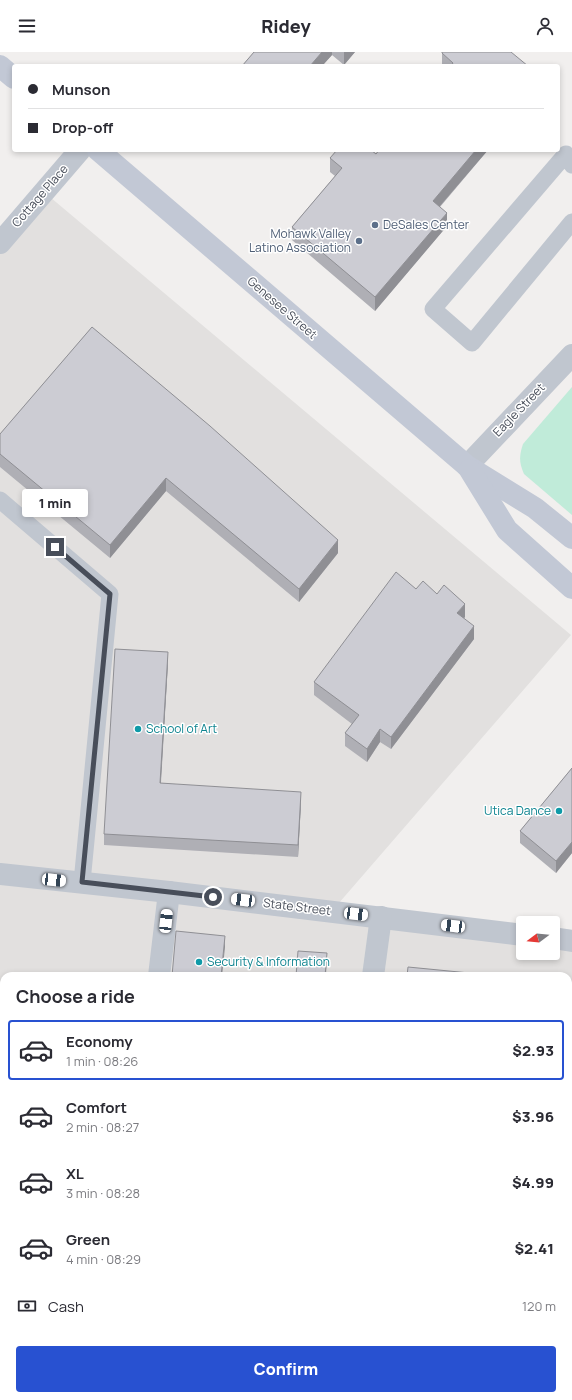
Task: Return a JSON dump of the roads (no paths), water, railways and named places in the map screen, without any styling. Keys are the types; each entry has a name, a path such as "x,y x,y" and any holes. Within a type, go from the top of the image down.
{"main road":[{"path":"0,66 12,76"},
{"name":"Genesee Street","path":"100,152 467,466 535,508 572,538"},
{"name":"Genesee Street","path":"467,466 506,530 572,588"}],"street":[{"name":"Cottage Place","path":"0,243 78,152"},
{"name":"Eagle Street","path":"467,466 572,355"},
{"name":"State Street","path":"0,874 169,892 516,934"},
{"path":"159,972 169,892"},
{"path":"374,972 381,917"},
{"path":"560,939 572,941"}],"lane":[{"path":"572,165 566,154 433,308 472,343 572,222"},
{"path":"0,500 110,594 82,882"}],"place":[{"name":"DeSales Center","path":"375,225"},
{"name":"Mohawk Valley Latino Association","path":"359,241"},
{"name":"School of Art","path":"138,729"},
{"name":"Utica Dance","path":"559,811"},
{"name":"Security & Information","path":"199,962"}]}
